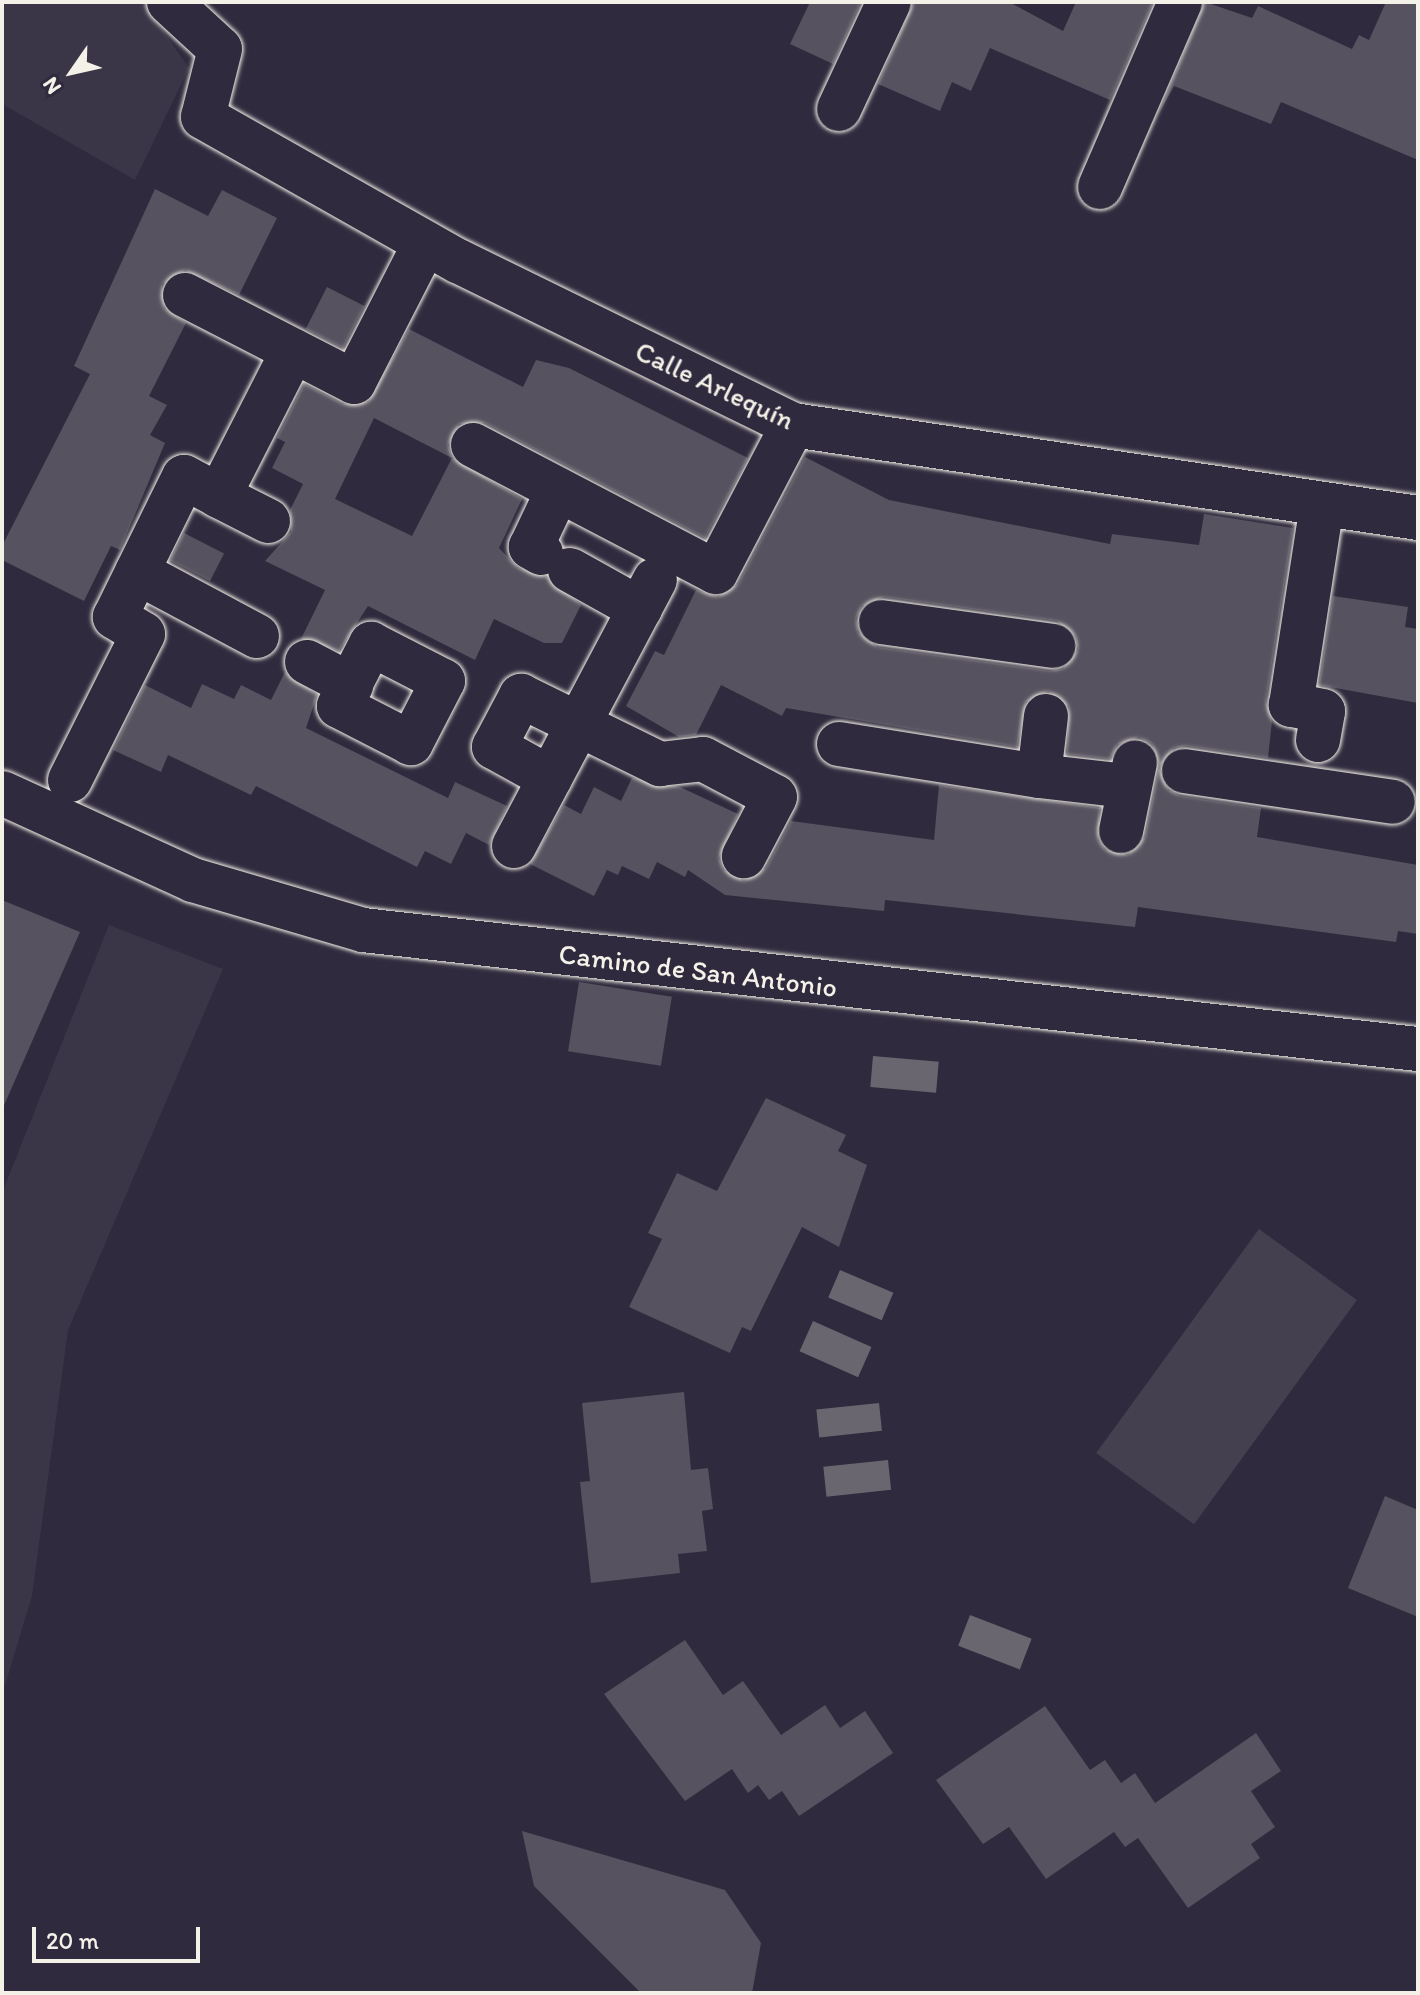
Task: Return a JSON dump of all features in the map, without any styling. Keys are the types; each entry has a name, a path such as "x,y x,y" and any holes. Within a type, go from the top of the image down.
{"street":[{"name":"Calle Arlequín","path":"169,2 220,49 203,117 425,243 793,425 1418,518"},
{"path":"839,109 889,2"},
{"path":"1100,187 1180,2"},
{"path":"185,295 354,382 425,243"},
{"path":"70,780 143,634 115,617 137,572 192,510 293,351"},
{"path":"473,445 716,572 793,425"},
{"path":"514,846 647,594 556,561 531,547 558,490"},
{"path":"1318,740 1323,711 1291,705 1322,504"},
{"path":"192,510 268,521"},
{"path":"137,572 257,636"},
{"path":"881,622 1053,646"},
{"path":"307,662 351,685 371,644 443,681 467,720 494,747 550,778"},
{"path":"467,720 521,696 660,764 703,759 775,797 744,856"},
{"path":"1039,776 1046,716"},
{"path":"839,744 1039,776 1153,774 1393,802"},
{"path":"1121,831 1153,774"},
{"name":"Camino de San Antonio","path":"2,793 193,880 363,930 1418,1049"}],"shaded area":[{"path":"2,2 143,2 189,68 135,180 2,104"},
{"path":"109,925 223,969 68,1330 32,1596 2,1695 2,1193"},
{"path":"873,1056 939,1062 936,1093 870,1087"},
{"path":"1259,1229 1357,1300 1194,1524 1096,1453"},
{"path":"840,1270 893,1293 882,1320 828,1298"},
{"path":"813,1321 871,1347 858,1377 800,1351"},
{"path":"879,1403 882,1431 819,1437 816,1410"},
{"path":"888,1460 891,1490 826,1497 823,1467"},
{"path":"970,1615 1032,1639 1020,1669 958,1646"}],"building":[{"path":"810,2 861,2 833,64 790,44"},
{"path":"914,2 1009,2 1063,31 1076,2 1153,2 1110,100 990,48 971,91 952,82 940,111 878,84"},
{"path":"1205,2 1252,18 1258,6 1352,49 1359,35 1369,40 1386,2 1418,2 1418,160 1281,102 1271,124 1174,86 1158,115"},
{"path":"155,189 208,216 222,190 277,218 239,295 185,270 162,284 164,308 186,323 149,396 167,405 150,435 165,443 120,550 111,546 84,601 2,560 2,546 90,374 74,366"},
{"path":"327,287 364,306 343,348 306,329"},
{"path":"409,329 523,387 536,360 569,368 748,458 705,538 485,423 459,424 448,445 452,458 522,499 499,548 518,568 547,577 581,605 562,643 544,643 494,619 475,660 368,606 339,651 301,639 325,590 265,561 291,532 290,510 303,484 272,468 285,442 277,438 304,384 343,404 368,402","holes":["374,418 452,458 412,536 335,499"]},
{"path":"805,457 889,500 1110,544 1112,534 1199,545 1204,514 1293,528 1266,701 1272,721 1268,758 1187,746 1174,748 1160,766 1152,744 1139,737 1117,745 1110,759 1067,754 1069,707 1048,691 1026,702 1017,747 786,708 782,716 721,685 696,735 679,737 626,706 655,651 664,655 696,590 718,597 738,584","holes":["884,597 1057,621 1076,636 1078,650 1063,669 1050,671 877,647 858,632 856,618 862,606"]},
{"path":"184,533 224,553 210,581 170,561"},
{"path":"1333,596 1408,607 1405,627 1418,629 1418,703 1319,685"},
{"path":"285,672 317,695 306,728 448,798 455,782 507,806 489,845 466,833 451,864 425,851 417,867 256,786 251,795 168,755 161,772 113,750 145,685 191,708 202,684 234,699 241,685 271,700"},
{"path":"1159,768 1168,790 1180,796 1261,808 1257,837 1418,865 1418,934 1398,931 1396,942 1138,907 1135,927 885,900 884,911 725,895 688,870 685,877 657,862 649,879 622,866 618,875 607,870 594,896 530,864 564,805 581,814 594,787 621,801 632,778 680,787 738,814 719,858 723,870 744,881 766,868 791,821 934,840 939,785 1100,808 1098,840 1105,850 1128,855 1145,837"},
{"path":"2,900 80,932 2,1110"},
{"path":"579,982 672,997 661,1066 568,1051"},
{"path":"766,1098 846,1135 838,1151 867,1165 839,1247 802,1227 751,1331 742,1327 730,1353 629,1307 662,1239 648,1233 677,1173 717,1191"},
{"path":"684,1392 691,1470 708,1468 713,1509 702,1511 707,1551 678,1554 680,1573 591,1583 580,1482 590,1481 582,1403"},
{"path":"1385,1496 1418,1510 1418,1617 1348,1588"},
{"path":"685,1640 723,1695 743,1681 781,1735 825,1705 840,1728 865,1711 893,1753 799,1816 782,1791 769,1800 758,1785 748,1793 732,1769 685,1801 604,1694"},
{"path":"1045,1706 1090,1770 1105,1760 1121,1783 1135,1773 1155,1803 1256,1733 1281,1771 1251,1791 1275,1827 1251,1844 1260,1858 1188,1908 1138,1838 1125,1847 1114,1832 1046,1879 1009,1827 983,1844 936,1780"},
{"path":"522,1831 725,1890 761,1943 752,1993 641,1993 534,1886"}]}
